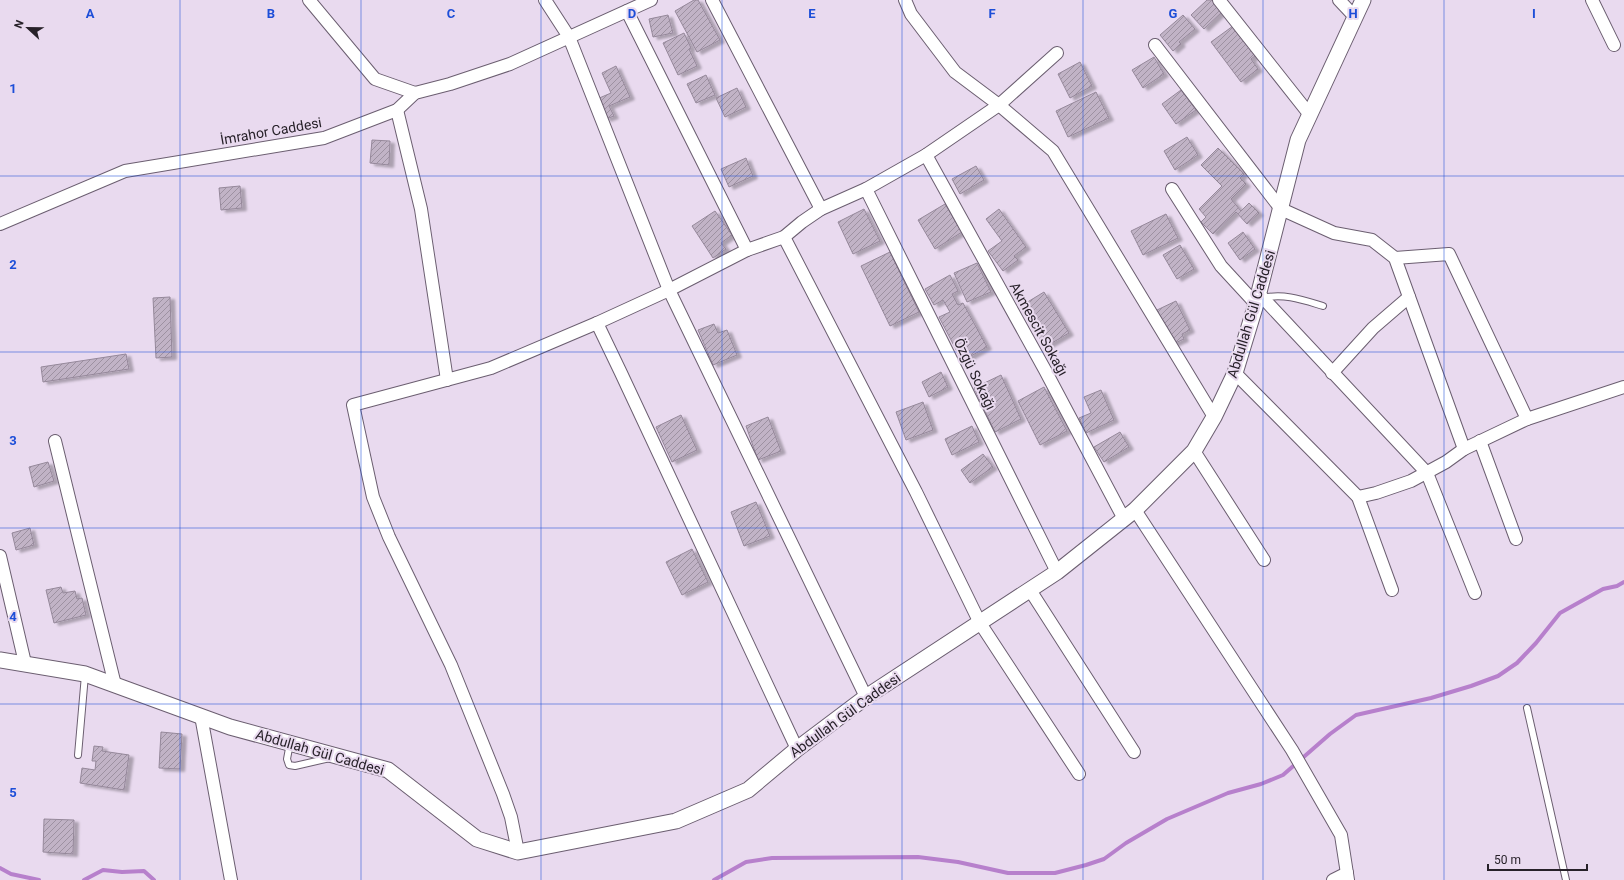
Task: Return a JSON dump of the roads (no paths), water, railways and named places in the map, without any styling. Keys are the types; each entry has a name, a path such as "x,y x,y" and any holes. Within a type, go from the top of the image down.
{"street":[{"path":"309,0 375,79 414,93"},
{"path":"545,0 569,37 669,290 866,697"},
{"name":"İmrahor Caddesi","path":"0,224 125,172 324,138 396,110 414,93 450,84 510,64 651,0"},
{"path":"712,0 821,209"},
{"path":"905,0 911,14 955,72 999,105 1053,151 1214,417"},
{"path":"1219,0 1310,115"},
{"path":"1339,0 1355,17"},
{"name":"Abdullah Gül Caddesi","path":"0,660 85,674 230,727 388,770 477,839 518,852 676,821 748,790 797,749 866,697 1057,572 1129,514 1194,451 1214,417 1235,372 1259,299 1298,140 1363,0"},
{"path":"1592,0 1614,45"},
{"path":"627,11 748,250"},
{"path":"1155,45 1280,209 1334,233 1372,240 1395,258 1464,449"},
{"path":"518,852 511,817 503,794 454,672 389,537 374,498 353,405 491,368 597,324 748,250 784,237 821,209 866,189 926,155 999,105 1058,53"},
{"path":"396,110 421,209 447,380"},
{"name":"Akmescit Sokağı","path":"926,155 1045,370 1129,514 1292,750 1341,835 1348,876"},
{"name":"Özgü Sokağı","path":"866,189 1057,572"},
{"path":"1172,189 1221,266 1259,299 1428,473 1475,592"},
{"path":"784,237 916,492 980,623 1079,774"},
{"path":"1395,258 1449,254 1527,419"},
{"path":"1332,373 1373,328 1409,297"},
{"path":"597,324 797,749"},
{"path":"1235,372 1358,497 1392,590"},
{"path":"1358,497 1394,488 1428,473 1464,449 1527,419 1624,388"},
{"path":"55,440 115,685"},
{"path":"1480,441 1516,540"},
{"path":"1194,451 1264,560"},
{"path":"0,556 25,663"},
{"path":"1030,590 1134,752"},
{"path":"201,716 231,880"},
{"path":"1334,880 1348,876"}],"lane":[{"path":"1259,299 1274,295 1284,295 1323,306"},
{"path":"78,755 85,674"},
{"path":"1527,708 1566,880"},
{"path":"290,743 287,761 289,765 295,766 337,756"}],"waterway":[{"path":"714,880 746,862 772,858 918,857 958,862 1008,873 1055,873 1086,865 1104,859 1126,843 1167,819 1228,793 1261,784 1283,775 1330,734 1356,715 1431,698 1498,676 1517,663 1536,643 1560,613 1603,589 1617,586 1624,582"},
{"path":"0,868 11,874 39,880"},
{"path":"84,880 103,870 122,872 144,871 154,880"}]}
